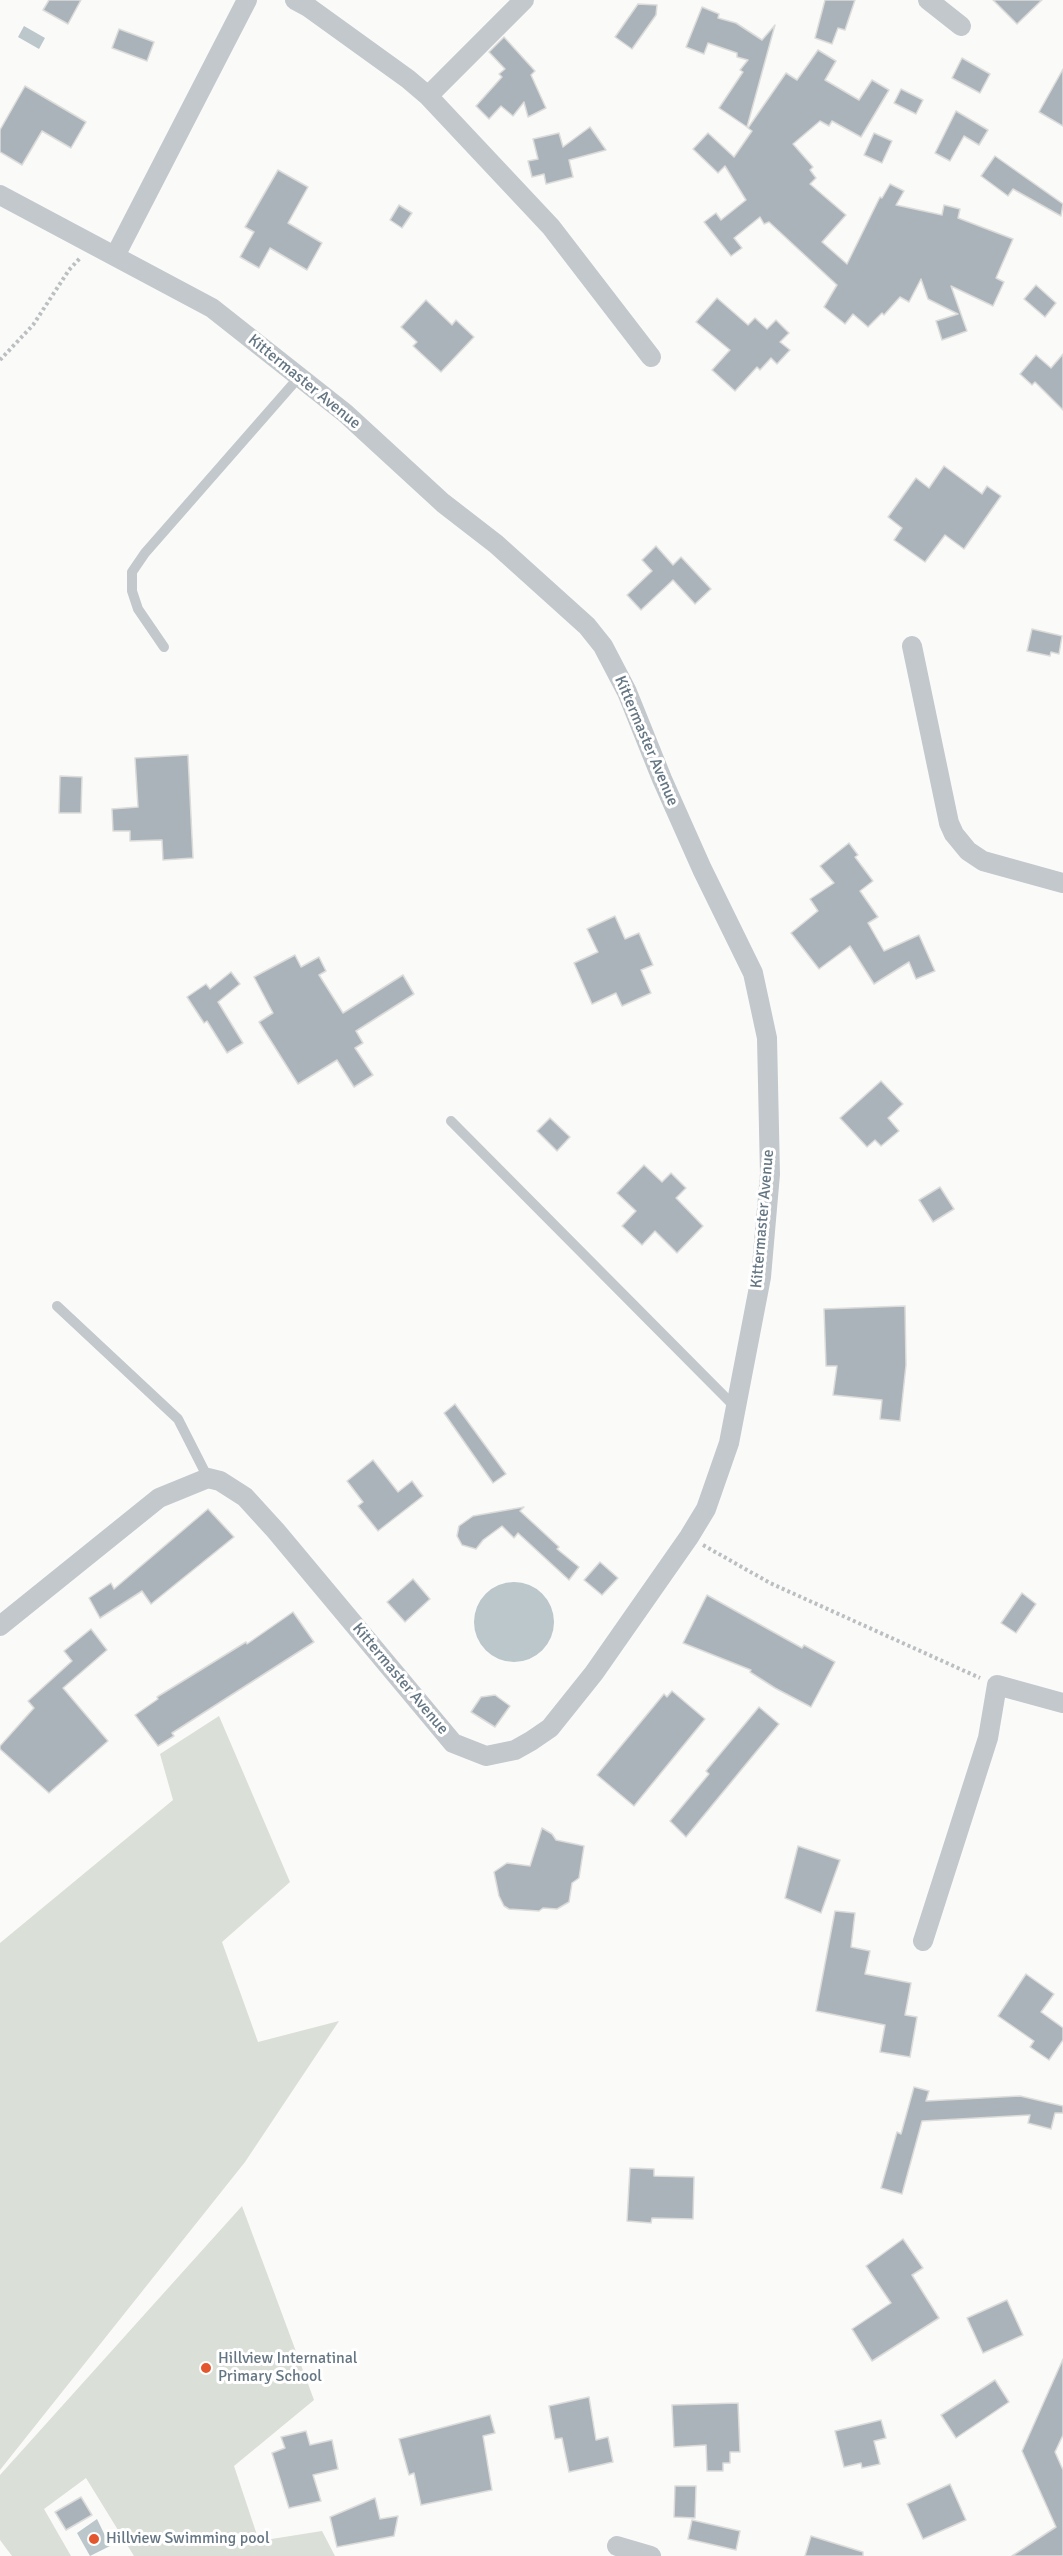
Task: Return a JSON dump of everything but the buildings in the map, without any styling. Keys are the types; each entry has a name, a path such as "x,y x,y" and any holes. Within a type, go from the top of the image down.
{"street":[{"path":"115,256 247,0"},
{"path":"295,0 408,78 428,96 551,227 651,357"},
{"path":"428,96 524,0"},
{"path":"928,0 961,26"},
{"name":"Kittermaster Avenue","path":"0,195 212,308 300,376 443,503 496,544 592,633 603,646 627,692 671,799 753,973 767,1038 770,1174 761,1276 729,1443 706,1509 690,1538 594,1673 550,1728 515,1750 486,1756 453,1743 276,1530 230,1485 208,1479"},
{"path":"912,646 949,823 954,834 968,851 983,861 1063,883"},
{"path":"0,1626 159,1498 208,1479"},
{"path":"922,1941 988,1738 997,1685 1063,1703"},
{"path":"616,2546 651,2556"}],"lane":[{"path":"164,647 138,609 132,591 132,572 144,553 300,376"},
{"path":"451,1121 735,1407"},
{"path":"57,1306 178,1419 208,1479"}],"path":[{"path":"0,360 33,325 69,270 93,244"},
{"path":"690,1538 770,1583 997,1685"}],"shaded area":[{"path":"24,26 45,38 39,49 18,37"},
{"path":"514,1582 529,1585 542,1594 551,1607 554,1622 551,1637 542,1650 529,1659 514,1662 499,1659 486,1650 477,1637 474,1622 477,1607 486,1594 499,1585"},
{"path":"219,1716 290,1882 222,1942 258,2042 339,2021 245,2162 0,2470 0,1943 173,1800 160,1754"},
{"name":"Hillview Internatinal Primary School","path":"242,2206 314,2400 234,2466 259,2541 322,2531 335,2556 134,2556 86,2478 44,2509 71,2556 12,2556 0,2540 0,2475"},
{"name":"Hillview Swimming pool","path":"97,2519 110,2546 90,2556 77,2533"}],"place":[{"name":"Hillview Internatinal Primary School","path":"206,2368"},
{"name":"Hillview Swimming pool","path":"94,2539"}]}
